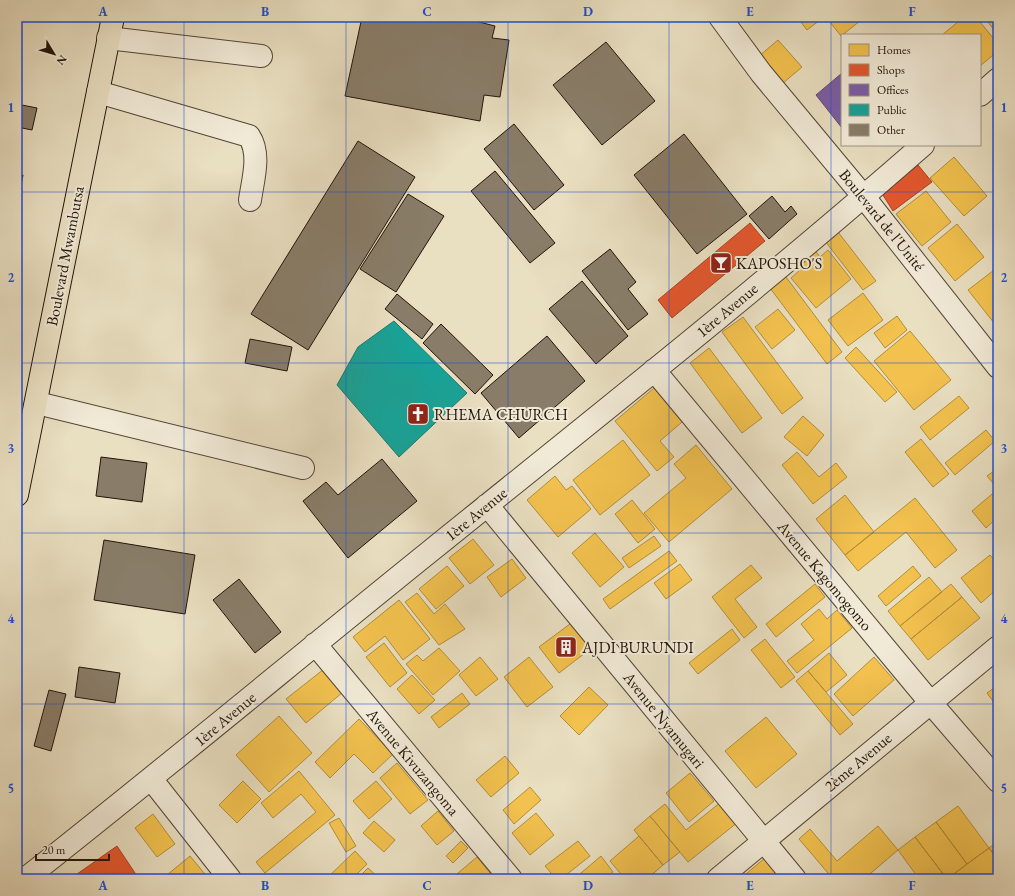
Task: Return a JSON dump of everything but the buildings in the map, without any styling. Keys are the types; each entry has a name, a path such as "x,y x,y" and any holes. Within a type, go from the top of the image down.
{"highway":[{"name":"Boulevard Mwambutsa","path":"17,495 37,402 113,17"}],"street":[{"name":"Boulevard de l'Unité","path":"720,17 761,73 864,196 998,366"},
{"path":"108,38 260,56"},
{"path":"981,94 998,79"},
{"path":"98,92 249,136 255,145 256,155 250,200"},
{"name":"1ère Avenue","path":"25,879 152,780 315,644 654,370 864,196 922,146"},
{"name":"Avenue Kagomogomo","path":"654,370 930,702 998,781"},
{"path":"37,402 302,468"},
{"name":"Avenue Nyamugari","path":"487,505 796,879"},
{"name":"Avenue Kivuzangoma","path":"315,644 511,879"},
{"name":"2ème Avenue","path":"718,879 998,647"},
{"path":"152,780 230,879"}],"place":[{"name":"KAPOSHO'S","path":"721,263"},
{"name":"RHEMA CHURCH","path":"418,414"},
{"name":"AJDI BURUNDI","path":"566,647"}]}
